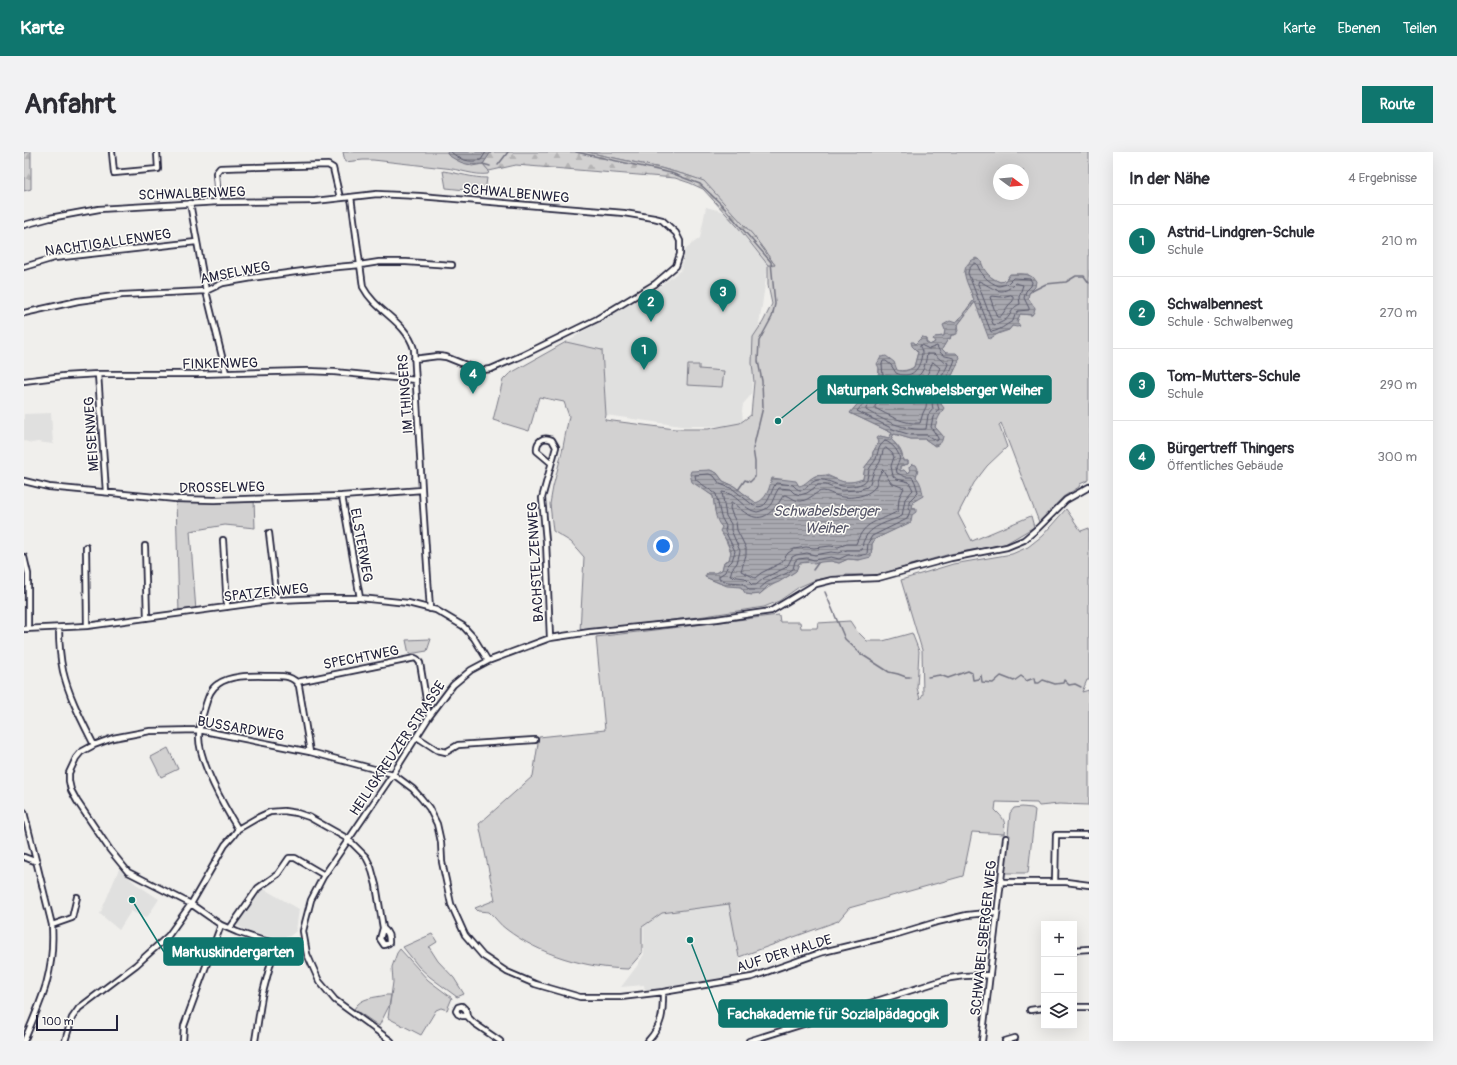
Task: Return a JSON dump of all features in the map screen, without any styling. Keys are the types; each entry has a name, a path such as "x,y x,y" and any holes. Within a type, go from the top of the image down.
{"street":[{"path":"112,152 114,173 158,169 157,152"},
{"path":"218,202 216,173 220,168 328,165 333,168 340,198"},
{"name":"SCHWALBENWEG","path":"24,225 50,218 99,209 190,203 315,201 377,194 420,196 624,213 662,220 676,233 680,241 680,254 676,266 656,284 597,319 515,359 491,369 483,370 465,366 446,357 438,356 414,359"},
{"name":"IM THINGERS","path":"351,197 363,287 367,296 398,323 407,334 414,349 430,609"},
{"path":"190,203 206,290 226,373"},
{"name":"NACHTIGALLENWEG","path":"24,267 54,258 196,242"},
{"name":"AMSELWEG","path":"24,313 122,294 206,290 223,283 258,277 326,268 360,266 379,262 452,265"},
{"name":"FINKENWEG","path":"24,381 64,376 98,374 307,371 334,372 416,380"},
{"name":"MEISENWEG","path":"98,374 106,492"},
{"name":"BACHSTELZENWEG","path":"550,462 537,451 538,443 541,439 546,438 552,440 556,447 550,462 542,498 546,541 550,638"},
{"name":"DROSSELWEG","path":"24,481 49,487 176,499 214,500 342,496 422,490"},
{"name":"HEILIGKREUZER STRASSE","path":"391,1041 335,1000 319,981 311,963 303,931 307,910 310,900 324,875 393,774 429,717 453,685 471,670 488,661 550,638 590,632 718,619 771,610 816,584 832,580 878,578 952,558 1007,547 1024,540 1066,500 1089,487"},
{"name":"ELSTERWEG","path":"342,496 360,598"},
{"path":"269,533 277,600"},
{"path":"223,540 227,607"},
{"path":"145,546 147,618"},
{"path":"86,547 87,626"},
{"path":"24,557 28,574 26,629"},
{"name":"SPATZENWEG","path":"26,629 87,626 277,600 360,598 408,603 442,613 463,626 474,638 488,661"},
{"path":"59,628 63,673 78,714 94,745"},
{"name":"SPECHTWEG","path":"296,682 415,658 420,663 429,717"},
{"path":"238,829 227,812 210,776 200,745 200,730 209,694 212,688 231,678 251,676 285,676 296,682 300,692 310,752"},
{"name":"BUSSARDWEG","path":"305,942 276,943 261,940 221,925 191,904 128,872 110,850 70,790 69,782 72,766 81,752 94,745 113,738 150,731 200,730 310,752 393,774"},
{"path":"417,737 437,750 446,752 458,745 535,740"},
{"name":"AUF DER HALDE","path":"393,774 413,789 429,808 437,824 441,842 442,862 451,904 465,935 483,956 507,972 535,984 580,996 621,997 663,992 752,977 823,952 894,935 967,915 996,912"},
{"path":"65,1041 72,1018 79,1008 136,965 168,936 191,904 225,845 238,829 270,812 284,811 309,817 348,839 366,857 371,867 383,928"},
{"path":"24,812 52,925 53,944 48,980 24,1041"},
{"path":"1055,882 1056,834 1089,835"},
{"name":"SCHWABELSBERGER WEG","path":"982,1041 996,912 1006,838"},
{"path":"24,857 37,862"},
{"path":"230,928 258,888 278,874 289,858 294,858 324,875"},
{"path":"1000,882 1066,882 1089,885"},
{"path":"52,925 72,918 77,897"},
{"path":"182,1041 184,1026 190,1008 221,925"},
{"path":"255,1041 262,996 276,943"},
{"path":"1077,950 1089,950"},
{"path":"749,1041 950,978 964,976 989,976"},
{"path":"648,1041 659,1027 662,1018 663,992"},
{"path":"1077,1007 1089,1007"},
{"path":"1030,1010 1041,1009"},
{"path":"467,1016 474,1023 500,1041"},
{"path":"1005,1041 1015,1038"}],"shaded area":[{"path":"706,207 725,212 768,265 757,339 751,395 743,404 742,411 743,421 748,426 681,426 606,415 602,350 566,342 603,319 647,295 681,270 685,249 700,238"},
{"path":"51,413 53,444 24,441 24,414"},
{"path":"119,869 136,884 159,899 148,916 145,918 131,911 119,930 100,914"},
{"path":"262,888 299,909 296,931 290,936 282,938 260,935 247,931 237,925"},
{"path":"729,904 743,974 645,991 644,985 621,987 644,954 644,926 662,913"}],"green space":[{"path":"24,152 31,152 31,189 24,191"},
{"path":"343,152 447,152 448,155 472,166 483,164 489,171 488,174 478,174 450,169 373,160 345,162"},
{"path":"491,152 587,152 660,168 704,181 753,235 775,265 768,265 737,226 703,189 690,183 675,178 516,165 489,171 483,164"},
{"path":"587,152 1089,152 1089,480 1080,484 1079,487 1063,497 1039,522 1001,423 999,425 1007,447 987,466 974,483 958,514 972,541 1031,516 1034,527 1005,544 950,554 876,575 846,575 815,580 799,587 779,601 764,607 698,617 580,631 584,557 571,542 553,531 550,504 569,416 564,402 539,397 529,431 493,420 503,380 509,374 566,342 602,350 606,415 605,420 675,429 708,429 740,423 751,415 754,382 752,363 753,337 772,304 768,285 768,265 775,265 753,235 703,181 686,175","holes":["983,270 986,274 1000,282 1005,281 1012,275 1028,274 1033,291 1029,293 1028,298 1035,308 1032,315 1020,314 1017,322 1019,325 1012,326 1009,330 995,335 975,302 957,326 958,331 954,335 951,335 950,340 948,339 942,349 946,353 952,354 957,365 942,397 940,415 937,418 935,427 943,436 935,446 925,439 911,439 894,434 891,439 900,449 903,461 908,461 908,464 900,466 900,472 904,470 907,473 911,471 917,473 918,498 913,502 910,522 875,539 872,544 872,550 859,560 848,559 839,563 831,561 799,563 796,571 760,594 746,594 741,587 719,583 705,577 707,573 715,573 722,570 724,562 729,560 731,552 723,534 723,527 715,511 713,496 707,492 703,471 710,470 717,473 723,481 734,486 756,503 762,501 767,495 802,486 815,476 827,475 842,482 855,482 863,479 865,467 872,458 880,436 889,438 892,433 850,413 876,380 879,368 906,370 914,367 918,352 915,345 922,337 926,338 926,342 930,345 935,342 935,337 944,336 945,330 956,323 974,300 964,272"]},
{"path":"443,171 487,178 485,192 446,188"},
{"path":"688,365 699,365 699,369 724,371 722,387 687,385"},
{"path":"176,499 254,499 255,528 225,525 190,531 196,611 179,614"},
{"path":"1066,509 1081,531 1089,528 1089,680 1087,680 1082,692 1089,690 1089,805 1059,804 1039,806 1037,803 996,802 995,810 1002,818 1005,826 1004,834 972,832 963,876 849,908 838,921 739,957 729,904 662,913 642,927 642,953 628,969 580,963 548,953 519,938 504,927 489,912 478,911 475,908 495,900 479,824 533,776 539,737 605,730 596,637 779,615 780,622 800,622 801,628 817,628 818,623 850,621 856,630 867,641 883,641 912,633 919,651 917,688 920,699 923,694 922,650 901,580 953,564 1012,554 1028,547 1042,536"},
{"path":"431,639 427,651 409,654 406,640"},
{"path":"168,748 178,769 161,777 151,757"},
{"path":"1014,808 1032,808 1035,810 1028,873 1005,873 1003,871 1006,845 1009,843 1010,835 1008,835 1010,813"},
{"path":"432,934 437,942 429,947 438,961 454,978 464,994 457,997 430,977 419,967 403,947"},
{"path":"400,949 428,980 452,998 447,1010 441,1008 436,1010 421,1035 388,1018 393,982 392,967"},
{"path":"391,995 389,1006 379,1026 354,1009 364,1000"}],"water":[{"path":"447,152 491,152 483,164 473,165 465,164 457,160 448,155"},
{"name":"Schwabelsberger Weiher","path":"976,258 981,261 988,274 993,279 1000,282 1005,281 1010,274 1024,274 1034,278 1036,281 1035,287 1029,293 1028,298 1035,308 1032,315 1020,314 1017,322 1020,326 1012,326 1009,330 1001,332 989,339 975,302 957,326 957,334 951,335 950,340 948,339 942,349 946,353 956,353 960,357 944,392 941,404 944,408 935,427 943,436 942,441 940,444 935,446 925,439 911,439 894,434 891,439 900,451 903,461 908,461 908,464 900,466 900,471 904,470 907,473 910,472 909,467 912,464 916,465 918,469 916,477 922,488 923,496 913,502 912,508 916,509 916,512 912,515 911,522 875,539 872,544 871,557 859,560 848,559 839,563 831,561 814,564 807,562 799,563 796,571 779,582 768,586 760,594 746,594 741,587 727,586 705,577 707,573 715,573 722,570 724,562 729,560 731,552 727,541 720,531 722,527 716,516 713,496 692,482 690,474 691,471 710,470 717,473 723,481 734,486 756,503 763,499 769,490 772,478 796,481 799,486 816,476 828,477 844,482 852,482 863,479 865,467 872,458 873,452 879,442 877,438 880,436 889,438 892,433 850,413 872,387 868,383 869,379 876,379 879,375 879,368 877,364 881,357 886,356 894,362 897,370 904,371 910,369 914,367 918,352 912,346 911,342 914,342 915,344 922,337 926,338 926,342 930,345 935,342 933,339 935,337 944,336 945,330 943,325 950,321 956,323 974,300 965,277 965,271 970,262"}],"waterway":[{"path":"498,165 508,152"},
{"path":"576,152 671,173 700,184 720,203 771,262 775,304 772,317 759,341 758,361 762,381 763,407 753,449 755,477 750,482 745,480 738,490"},
{"path":"483,164 490,166"},
{"path":"1032,291 1046,284 1066,282 1076,276 1084,276 1089,283"},
{"path":"813,570 818,563"},
{"path":"825,592 845,639 861,654 889,672 910,677"},
{"path":"928,677 940,675 948,678 968,671 972,673 973,680 978,679 981,675 982,682 993,683 1001,676 1014,681 1021,676 1026,681 1034,678 1035,683 1039,683 1043,680 1055,684 1063,683 1064,680 1069,685 1075,684 1081,687"}],"place":[{"name":"Tom-Mutters-Schule","path":"723,312"},
{"name":"Schwalbennest","path":"651,322"},
{"name":"Astrid-Lindgren-Schule","path":"644,370"},
{"name":"Bürgertreff Thingers","path":"473,394"},
{"name":"Naturpark Schwabelsberger Weiher","path":"778,421"},
{"name":"Markuskindergarten","path":"132,900"},
{"name":"Fachakademie für Sozialpädagogik","path":"690,940"}]}
